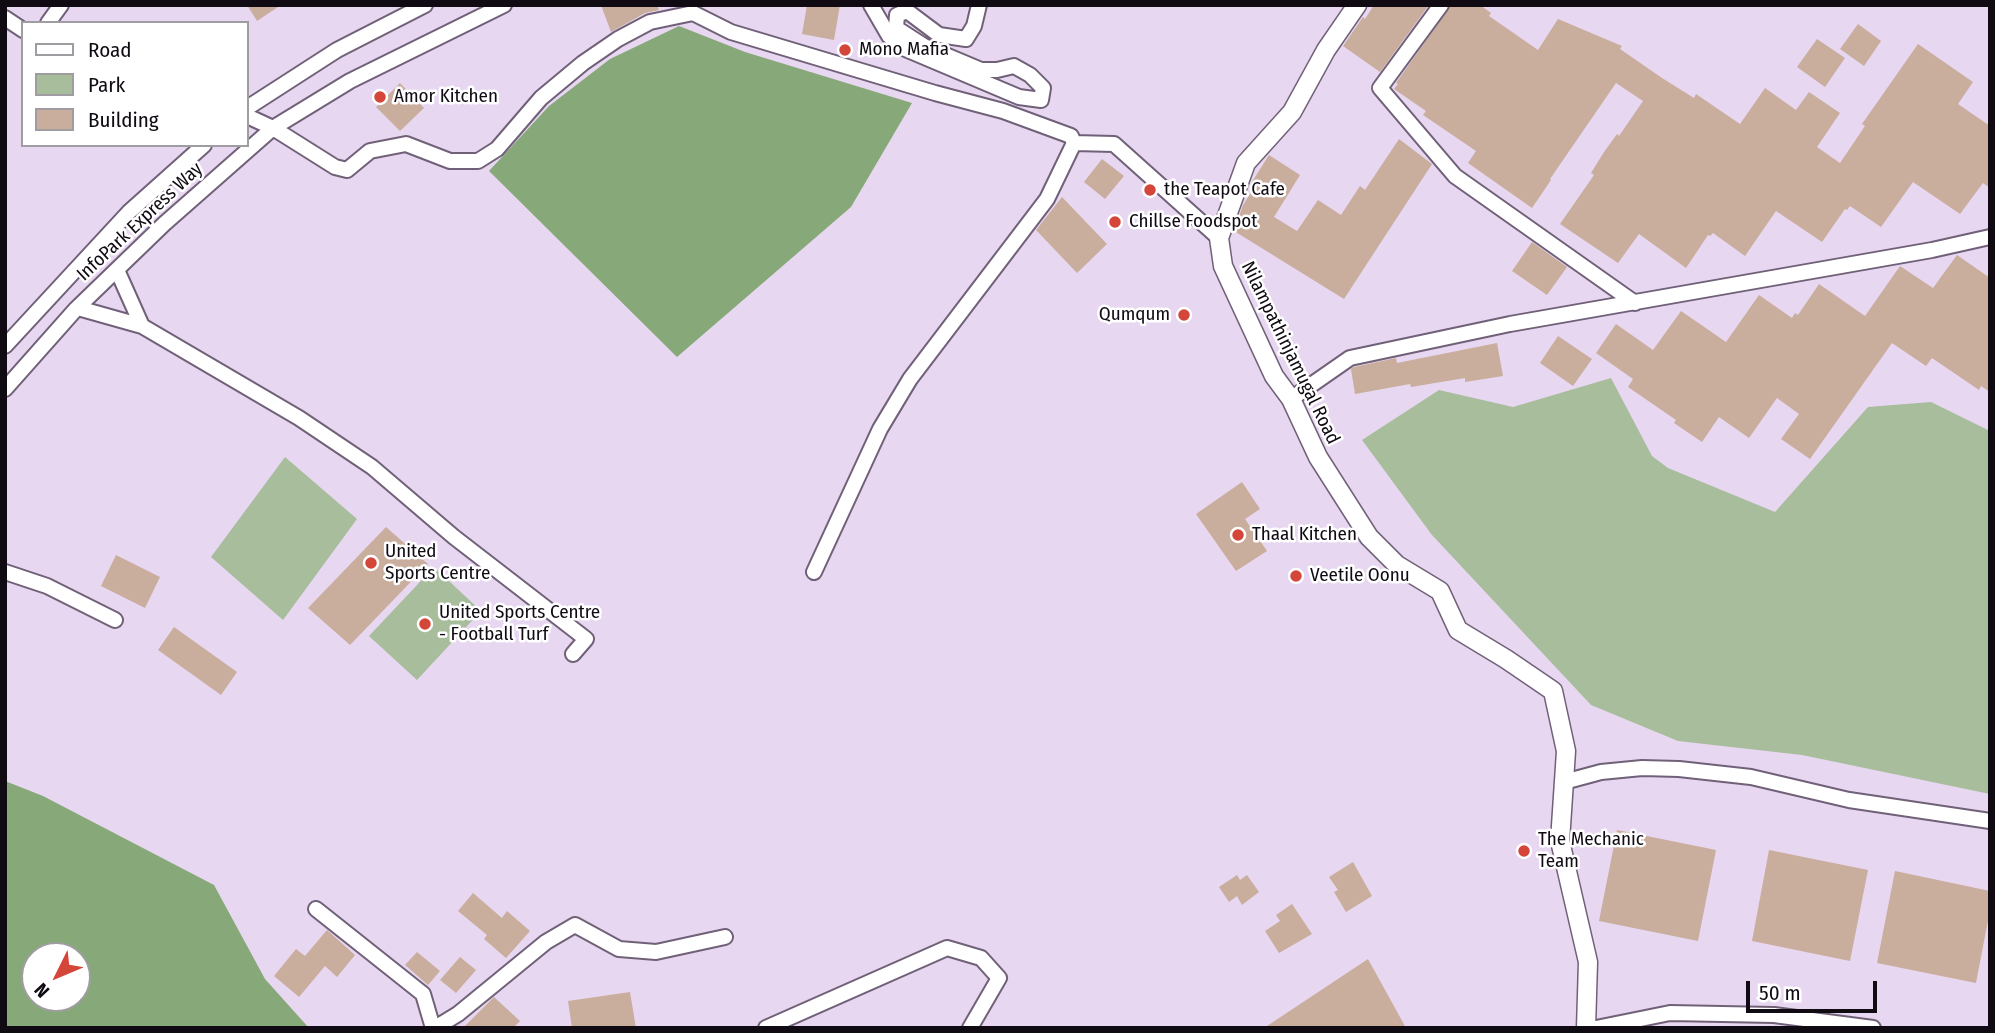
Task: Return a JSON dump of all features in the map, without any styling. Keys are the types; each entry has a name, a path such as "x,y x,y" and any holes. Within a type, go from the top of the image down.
{"street":[{"path":"49,21 61,5"},
{"path":"248,107 337,50 425,5"},
{"name":"InfoPark Express Way","path":"5,389 78,308 117,270 273,128 350,81 504,5"},
{"path":"871,5 889,36 903,48 1019,97 1041,100 1042,89 1030,75 1014,66 981,70 924,46 896,28 897,15 907,11 939,35 966,39 974,26 979,5"},
{"path":"1074,143 1114,144 1219,238 1246,163 1292,111 1326,50 1357,5"},
{"path":"1441,5 1380,88 1455,176 1635,303"},
{"path":"248,116 273,128 335,167 348,170 370,151 406,144 450,162 478,161 497,149 541,98 583,63 650,22 693,13 731,32 990,108 1071,136 1074,143 1047,199 909,379 880,429 814,572"},
{"path":"5,18 21,29"},
{"path":"990,108 993,85"},
{"name":"InfoPark Express Way","path":"5,345 130,212 202,147"},
{"path":"1291,399 1350,358 1510,324 1990,237"},
{"name":"Nilampathinjamugal Road","path":"1219,238 1223,266 1274,376 1291,399 1318,457 1368,537 1397,565 1440,591 1458,630 1553,691 1566,751 1560,841 1588,962 1586,1028"},
{"path":"117,270 142,327"},
{"path":"78,308 142,327 299,418 372,467 454,537 586,639 573,654"},
{"path":"5,572 47,586 115,620"},
{"path":"1564,782 1601,772 1642,768 1679,769 1751,777 1849,800 1990,821"},
{"path":"316,909 423,994 434,1028 458,1014 546,942 575,925 618,949 656,952 724,937"},
{"path":"766,1028 947,948 981,958 999,978 970,1028"},
{"path":"1596,1028 1670,1013 1774,1015 1873,1028"}],"green space":[{"path":"679,26 745,52 912,103 851,207 677,357 489,171 549,106 610,59"},
{"path":"1611,378 1652,456 1668,468 1775,512 1868,407 1931,402 1990,431 1990,794 1802,755 1678,741 1591,705 1432,535 1362,440 1439,390 1513,407"},
{"path":"285,457 357,519 283,620 211,557"},
{"name":"United Sports Centre - Football Turf","path":"434,567 481,611 417,680 369,636"},
{"path":"5,781 43,796 214,885 265,979 309,1028 5,1028"}],"building":[{"path":"247,5 281,5 257,21"},
{"path":"601,5 657,5 659,10 645,13 611,32"},
{"path":"807,5 840,5 834,40 802,34"},
{"path":"1374,5 1429,5 1380,72 1343,46"},
{"path":"1451,5 1480,5 1491,13 1489,16 1538,50 1558,19 1622,46 1620,49 1662,78 1694,98 1696,94 1740,124 1765,88 1796,110 1809,92 1840,113 1817,147 1840,163 1865,126 1862,124 1918,44 1973,82 1958,104 1990,126 1990,188 1983,183 1960,214 1913,182 1881,227 1850,206 1845,209 1822,242 1776,211 1745,256 1713,233 1708,235 1686,268 1639,234 1618,263 1560,224 1594,175 1591,173 1604,152 1617,134 1619,136 1643,101 1616,83 1532,208 1468,163 1476,151 1423,115 1426,111 1394,89"},
{"path":"1858,24 1881,41 1864,66 1840,49"},
{"path":"1817,39 1845,58 1825,87 1797,67"},
{"path":"400,83 424,108 400,131 376,107"},
{"path":"1399,139 1432,164 1344,299 1234,231 1243,205 1254,188 1250,185 1269,155 1300,175 1274,217 1297,231 1318,200 1341,215 1360,186 1365,190"},
{"path":"1102,159 1124,176 1105,199 1084,182"},
{"path":"1062,197 1107,244 1077,273 1036,230"},
{"path":"1532,242 1567,267 1547,295 1512,271"},
{"path":"1957,255 1990,278 1990,392 1981,386 1979,390 1932,358 1926,366 1892,343 1810,459 1781,439 1799,414 1777,398 1749,438 1719,417 1702,442 1674,423 1676,420 1628,387 1633,379 1596,353 1616,324 1653,350 1681,311 1726,342 1759,295 1792,318 1795,313 1798,315 1819,284 1865,316 1900,266 1933,288"},
{"path":"1558,336 1592,359 1573,386 1540,363"},
{"path":"1497,343 1503,376 1465,382 1465,378 1411,387 1410,384 1355,394 1351,369 1354,367 1396,358 1397,363"},
{"path":"1242,482 1260,509 1245,519 1267,551 1236,571 1196,514"},
{"path":"386,527 428,564 350,645 308,608"},
{"path":"116,555 160,577 145,608 101,586"},
{"path":"174,627 237,672 221,695 158,650"},
{"path":"1617,830 1716,850 1698,941 1599,921"},
{"path":"1769,850 1868,870 1850,961 1752,941"},
{"path":"1353,862 1372,896 1346,912 1334,892 1338,890 1329,877"},
{"path":"1895,871 1990,891 1990,910 1976,983 1877,963"},
{"path":"1237,875 1240,880 1247,875 1259,892 1242,905 1237,896 1229,902 1219,887"},
{"path":"473,893 502,918 507,911 530,931 506,958 484,939 487,935 458,911"},
{"path":"1292,904 1312,934 1279,953 1265,931 1280,921 1276,915"},
{"path":"327,930 355,955 337,977 325,966 299,997 274,976 296,949 305,956"},
{"path":"417,952 440,971 428,985 405,965"},
{"path":"460,957 476,970 456,993 440,980"},
{"path":"1368,959 1406,1028 1264,1028"},
{"path":"630,992 636,1028 572,1028 568,1001"},
{"path":"494,997 520,1021 513,1028 463,1028"}],"place":[{"name":"Mono Mafia","path":"845,50"},
{"name":"Amor Kitchen","path":"380,97"},
{"name":"the Teapot Cafe","path":"1150,190"},
{"name":"Chillse Foodspot","path":"1115,222"},
{"name":"Qumqum","path":"1184,315"},
{"name":"Thaal Kitchen","path":"1238,535"},
{"name":"United Sports Centre","path":"371,563"},
{"name":"Veetile Oonu","path":"1296,576"},
{"name":"United Sports Centre - Football Turf","path":"425,624"},
{"name":"The Mechanic Team","path":"1524,851"}]}
